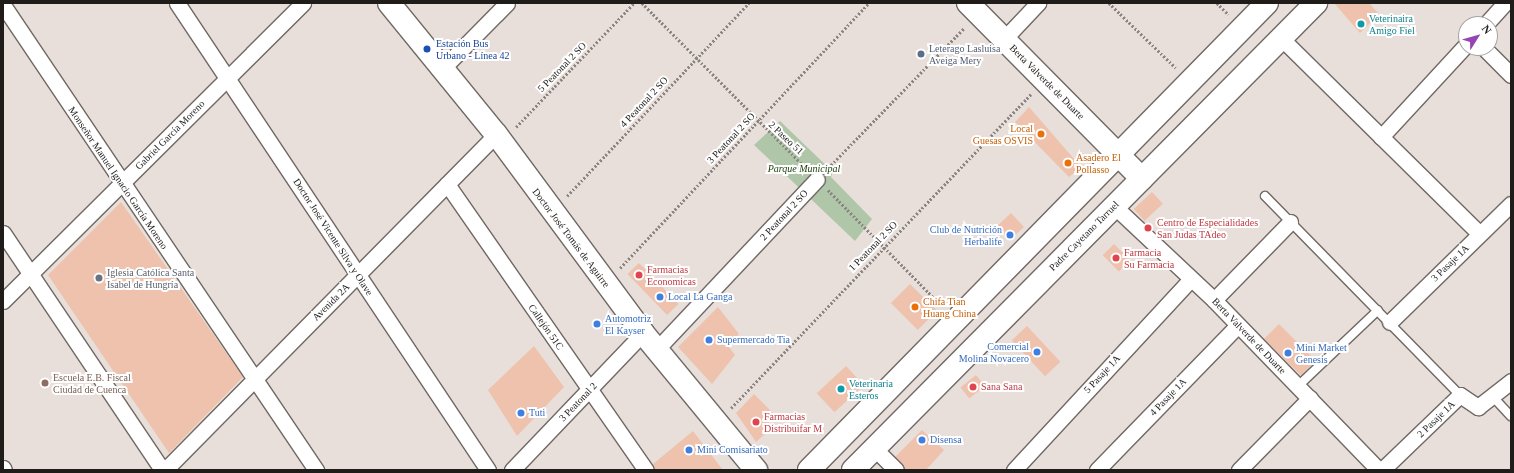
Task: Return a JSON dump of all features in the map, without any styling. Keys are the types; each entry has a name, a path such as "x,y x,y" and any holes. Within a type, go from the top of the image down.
{"street":[{"name":"Doctor José Vicente Silva y Olave","path":"177,3 488,470"},
{"name":"Gabriel García Moreno","path":"3,301 303,3"},
{"name":"Doctor José Tomás de Aguirre","path":"389,3 499,138 605,284 643,333 716,424 756,470"},
{"path":"443,68 507,3"},
{"path":"1004,39 1038,3"},
{"path":"809,470 954,318 1267,3"},
{"name":"Padre Cayetano Tarruel","path":"853,470 1316,3"},
{"path":"1493,16 1505,3"},
{"name":"Monseñor Manuel Ignacio García Moreno","path":"3,5 121,184 316,470"},
{"name":"Berta Valverde de Duarte","path":"973,8 1142,179"},
{"path":"1281,38 1480,234"},
{"path":"1381,137 1458,54"},
{"path":"1492,56 1511,75"},
{"name":"Avenida 2A","path":"165,470 447,184 499,138"},
{"name":"2 Peatonal 2 SO","path":"657,349 817,179"},
{"name":"Callejón 51C","path":"447,184 646,470"},
{"name":"3 Pasaje 1A","path":"1390,322 1511,204"},
{"name":"Berta Valverde de Duarte","path":"1114,206 1214,300 1379,470"},
{"path":"1214,300 1290,222"},
{"path":"3,233 162,470"},
{"name":"5 Pasaje 1A","path":"1014,470 1191,279"},
{"name":"4 Pasaje 1A","path":"1097,470 1238,325"},
{"name":"3 Peatonal 2","path":"512,470 590,391 643,333"},
{"name":"2 Pasaje 1A","path":"1382,470 1460,395 1478,407 1493,397 1511,381"},
{"path":"1239,470 1310,398"},
{"path":"874,448 896,470"}],"lane":[{"path":"1265,196 1460,395"},
{"path":"1298,386 1378,310"},
{"path":"1493,397 1511,416"}],"path":[{"name":"5 Peatonal 2 SO","path":"499,138 634,3"},
{"name":"2 Paseo 51","path":"642,3 757,122 817,179 954,318"},
{"name":"4 Peatonal 2 SO","path":"552,212 749,3"},
{"name":"3 Peatonal 2 SO","path":"605,284 869,3"},
{"path":"1110,3 1189,81"},
{"path":"817,179 973,8"},
{"name":"1 Peatonal 2 SO","path":"716,424 883,246 1044,81"}],"green space":[{"name":"Parque Municipal","path":"780,121 833,172 831,177 872,219 855,241 754,145"}],"building":[{"name":"Veterinaira Amigo Fiel","path":"1334,3 1369,3 1379,14 1360,33"},
{"name":"Local Guesas OSVIS","path":"1029,107 1081,167 1069,177 1015,122"},
{"path":"1152,192 1163,204 1145,221 1134,209"},
{"path":"121,202 243,377 169,453 48,275"},
{"name":"Club de Nutrición Herbalife","path":"1011,213 1024,227 1009,241 996,227"},
{"name":"Farmacia Su Farmacia","path":"1114,244 1130,260 1119,272 1103,255"},
{"path":"639,263 679,304 667,315 627,274"},
{"name":"Chifa Tian Huang China","path":"910,284 937,311 918,330 891,303"},
{"name":"Supermercado Tia","path":"718,307 739,334 728,346 735,355 712,384 678,347"},
{"name":"Mini Market Genesis","path":"1279,324 1316,361 1301,376 1264,339"},
{"name":"Comercial Molina Novacero","path":"1027,326 1060,362 1045,376 1012,340"},
{"name":"Tuti","path":"534,346 564,387 517,436 488,390"},
{"name":"Veterinaria Esteros","path":"846,366 864,385 834,412 817,393"},
{"name":"Sana Sana","path":"976,375 985,386 969,398 960,388"},
{"name":"Farmacias Distribuifar M","path":"754,394 776,416 763,428 766,433 756,442 736,413"},
{"name":"Disensa","path":"922,430 944,450 926,470 905,470 895,457"},
{"name":"Mini Comisariato","path":"693,431 723,470 655,470 653,464"}],"place":[{"name":"Veterinaira Amigo Fiel","path":"1361,24"},
{"name":"Estación Bus Urbano - Línea 42","path":"427,49"},
{"name":"Leterago Lasluisa Aveiga Mery","path":"921,54"},
{"name":"Local Guesas OSVIS","path":"1041,134"},
{"name":"Asadero El Pollasso","path":"1068,163"},
{"name":"Centro de Especialidades San Judas TAdeo","path":"1148,228"},
{"name":"Club de Nutrición Herbalife","path":"1010,235"},
{"name":"Farmacia Su Farmacia","path":"1116,258"},
{"name":"Farmacias Economicas","path":"639,275"},
{"name":"Iglesia Católica Santa Isabel de Hungría","path":"99,278"},
{"name":"Local La Ganga","path":"660,297"},
{"name":"Chifa Tian Huang China","path":"915,307"},
{"name":"Automotriz El Kayser","path":"597,324"},
{"name":"Supermercado Tia","path":"709,340"},
{"name":"Comercial Molina Novacero","path":"1037,352"},
{"name":"Mini Market Genesis","path":"1288,353"},
{"name":"Escuela E.B. Fiscal Ciudad de Cuenca","path":"45,383"},
{"name":"Sana Sana","path":"973,387"},
{"name":"Veterinaria Esteros","path":"841,389"},
{"name":"Tuti","path":"521,413"},
{"name":"Farmacias Distribuifar M","path":"756,422"},
{"name":"Disensa","path":"922,440"},
{"name":"Mini Comisariato","path":"689,450"}]}
